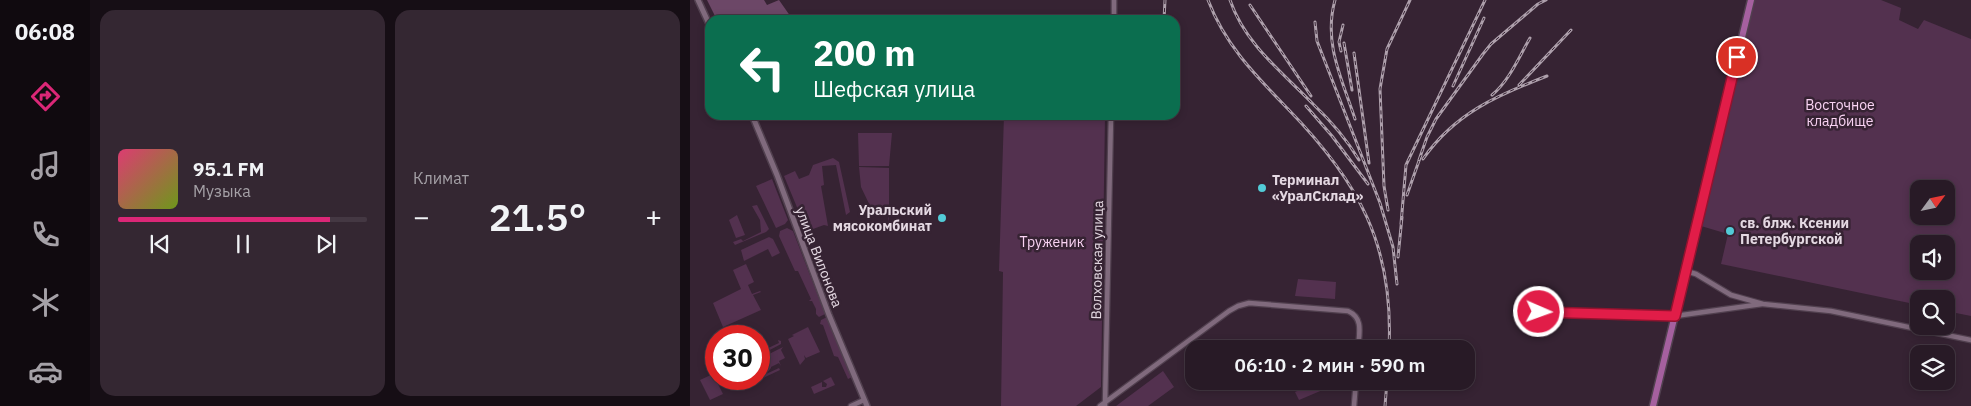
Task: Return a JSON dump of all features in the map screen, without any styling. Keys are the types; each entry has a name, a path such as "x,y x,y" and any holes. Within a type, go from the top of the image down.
{"main road":[{"path":"1653,406 1751,0"}],"street":[{"path":"698,0 705,15"},
{"path":"1114,0 1114,15"},
{"name":"улица Вилонова","path":"754,120 867,406"},
{"name":"Волховская улица","path":"1105,404 1111,120"},
{"path":"1686,271 1696,274 1730,295 1763,304 1831,311 1971,340"},
{"path":"1190,340 1224,314 1241,305 1255,304 1348,311 1357,317 1360,322 1359,340"},
{"path":"1539,312 1675,316 1763,304"},
{"path":"1100,406 1185,343"},
{"path":"1354,406 1355,390"},
{"path":"851,406 864,400"}],"green space":[{"name":"Восточное кладбище","path":"1755,0 1881,0 1901,8 1899,20 1918,29 1924,20 1971,39 1971,316 1955,313 1955,290 1910,290 1910,303 1721,264 1728,234 1701,226"},
{"name":"Труженик","path":"1004,120 1105,120 1101,387 1076,406 1001,406 1003,272 999,271"},
{"path":"858,133 892,133 889,166 859,166"},
{"path":"833,158 839,162 850,212 846,215 836,165 822,166 824,185 821,186 828,226 824,225 813,229 806,229 784,176 795,171 799,179 809,175 813,165"},
{"path":"859,167 889,168 889,223 887,210 872,210 861,187"},
{"path":"772,179 788,220 785,224 776,228 756,186"},
{"path":"757,205 769,229 735,245 733,242 741,239 743,241 761,232 760,220 752,206"},
{"path":"737,215 745,235 736,238 729,220"},
{"path":"787,228 793,231 825,314 819,317 816,314 812,301 809,301 811,299 798,271 795,271 779,236 780,231"},
{"path":"769,237 773,239 780,253 772,257 768,249 744,261 741,250"},
{"path":"746,264 754,282 748,285 752,294 761,292 753,295 761,310 727,325 722,325 713,303 741,289 733,270"},
{"path":"1298,279 1336,282 1335,299 1295,296"},
{"path":"827,317 852,377 848,379 838,357 834,356 823,325 820,324 821,320"},
{"path":"808,327 820,352 806,358 804,355 805,359 800,365 788,339"},
{"path":"778,340 781,341 781,344 770,350 770,347 779,343"},
{"path":"783,347 781,350 785,358 779,361 781,366 779,363 770,369 770,354"},
{"path":"779,368 780,370 770,375 770,372"},
{"path":"1163,371 1174,387 1148,406 1116,406"},
{"path":"831,377 835,385 814,394 811,387 822,382 822,387 826,387 827,384 823,381"},
{"path":"705,378 705,390 700,380"},
{"path":"705,390 721,390 723,394 710,400"},
{"path":"1300,390 1323,390 1299,400 1295,392"}],"shaded area":[{"path":"707,0 764,0 767,5 779,0 790,15 714,15"}],"railway":[{"path":"1164,15 1165,0"},
{"path":"1208,0 1232,46 1253,72 1313,136 1334,163 1367,217 1378,247 1385,278 1389,312 1389,340"},
{"path":"1230,0 1237,16 1255,44 1277,69 1320,110 1359,160"},
{"path":"1335,0 1331,31 1333,46 1340,75 1355,119"},
{"path":"1388,210 1384,186 1380,89 1387,49 1410,0"},
{"path":"1401,224 1406,165 1485,0"},
{"path":"1419,160 1436,119 1483,54 1491,44 1538,4 1546,0"},
{"path":"1250,5 1311,96"},
{"path":"1453,86 1484,18"},
{"path":"1315,22 1317,41 1380,203 1393,247 1397,284"},
{"path":"1341,51 1339,42 1343,25"},
{"path":"1519,85 1571,30"},
{"path":"1492,95 1509,76 1530,38"},
{"path":"1344,43 1352,90"},
{"path":"1354,53 1369,163"},
{"path":"1423,159 1449,129 1479,107 1495,98 1547,76"},
{"path":"1306,106 1332,136 1368,184"},
{"path":"1407,195 1421,155"},
{"path":"1398,257 1402,217"},
{"path":"1385,406 1386,390"}],"place":[{"name":"Терминал «УралСклад»","path":"1262,188"},
{"name":"Уральский мясокомбинат","path":"942,218"},
{"name":"св. блж. Ксении Петербургской","path":"1730,231"}],"route":[{"path":"1539,312 1675,316 1737,57"}]}
